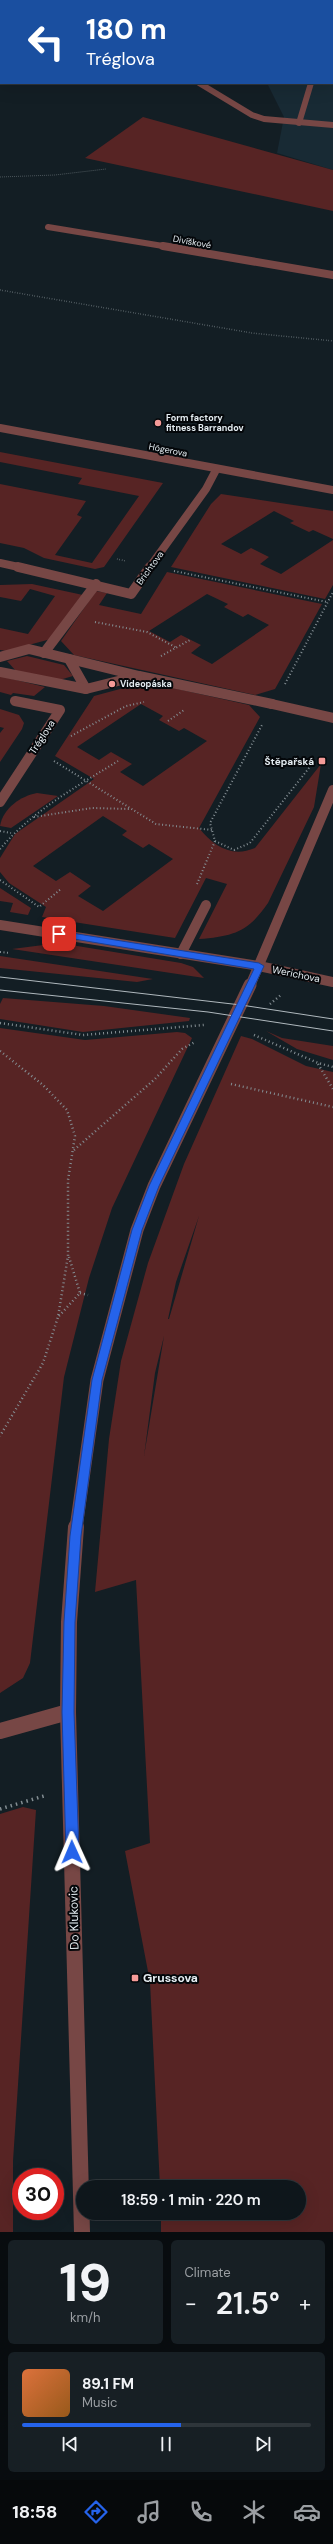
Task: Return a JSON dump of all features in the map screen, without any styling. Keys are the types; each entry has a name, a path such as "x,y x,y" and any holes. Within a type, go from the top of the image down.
{"street":[{"path":"201,84 252,115 264,119 333,125"},
{"path":"299,123 311,84"},
{"name":"Divíškové","path":"48,227 333,275"},
{"name":"Högerova","path":"0,428 216,470 333,490"},
{"name":"Brichtova","path":"0,563 96,584 131,594 206,490 216,470"},
{"path":"44,653 96,584"},
{"path":"3,655 29,649 139,676 333,718"},
{"path":"70,659 86,689"},
{"path":"0,672 86,689 139,676"},
{"name":"Tréglova","path":"0,802 60,710 15,701"},
{"path":"0,925 259,966 333,790"},
{"path":"182,954 206,906"},
{"name":"Werichova","path":"259,966 333,982"},
{"name":"Do Klukovic","path":"82,2232 68,1712 69,1622 75,1536 97,1380 137,1230 154,1186 259,966"},
{"path":"0,1731 68,1712"}],"path":[{"path":"0,178 55,175 106,169"},
{"path":"0,290 252,333 333,341"},
{"path":"117,559 327,602"},
{"path":"206,906 191,899 215,841 210,823 272,704 333,592"},
{"path":"72,617 147,632 177,648"},
{"path":"181,645 190,640"},
{"path":"66,739 126,706 148,701"},
{"path":"47,757 156,824 212,830"},
{"path":"0,849 11,833 32,817 118,761"},
{"path":"215,841 234,850 250,843 313,763"},
{"path":"32,817 49,816 95,806 109,805 132,810"},
{"path":"0,831 11,833"},
{"path":"0,880 40,907 62,889"},
{"path":"0,952 10,953"},
{"path":"0,1022 83,1035 205,1025 260,1036 318,1064 333,1067"},
{"path":"74,1150 92,1130 164,1071 185,1045 197,1042"},
{"path":"0,1052 43,1085 67,1110 75,1136 74,1150 68,1180 68,1256 58,1317 43,1363 0,1436"},
{"path":"318,1064 333,1089"},
{"path":"205,1078 333,1107"},
{"path":"68,1256 80,1293"},
{"path":"80,1293 88,1295"},
{"path":"58,1317 80,1293"},
{"path":"0,1809 71,1789"}],"shaded area":[{"path":"268,84 333,84 333,170 277,153 284,117"},
{"path":"143,117 333,170 333,211 85,158"},
{"path":"0,452 163,483 104,567 95,569 44,558 24,548 0,543 0,484 86,501 77,515 82,517 55,555 92,563 139,496 78,484 82,478 0,462"},
{"path":"221,494 333,511 333,539 313,530 309,532 290,523 294,521 274,511 221,544 241,554 251,548 269,557 260,564 281,574 333,540 333,585 325,599 171,567 211,504"},
{"path":"167,572 322,604 275,689 255,695 74,655 61,641 96,591 107,593 99,605 141,614","holes":["207,594 228,604 224,607 243,617 248,614 269,625 212,664 191,653 201,645 181,635 170,642 149,631"]},
{"path":"32,584 83,595 51,639 6,651 0,650 0,628 28,634 55,596 30,589 21,601 0,597 0,585"},
{"path":"27,656 64,665 73,676 56,681 16,671 7,661"},
{"path":"0,676 45,687 34,696 13,693 11,695 0,692"},
{"path":"146,682 249,705 260,717 199,828 217,845 231,851 246,851 255,848 321,764 314,807 268,903 261,913 247,926 231,934 199,939 227,884 206,878 175,938 42,917 46,907 9,883 0,872 0,858 15,834 94,779 55,756 94,696","holes":["141,704 163,716 159,720 179,731 184,728 207,741 143,786 120,772 132,764 111,752 99,760 77,747","103,816 127,831 122,835 143,848 149,844 173,859 103,911 78,896 91,886 70,872 56,881 33,866"]},
{"path":"0,709 19,715 24,723 22,729 0,762 0,733 4,728 0,727"},
{"path":"37,793 58,796 11,828 0,826 9,808 19,800"},
{"path":"0,888 31,908 28,915 10,912 13,903 0,901"},
{"path":"59,943 181,963 193,967 204,978 12,949"},
{"path":"0,956 153,979 137,982 0,968"},
{"path":"3,998 104,1006 190,1018 189,1021 83,1032 0,1019 0,1004"},
{"path":"0,1028 85,1040 177,1032 185,1033 192,1038 112,1208 89,1278 64,1377 30,1663 23,1678 0,1693"},
{"path":"266,1031 282,1038 333,1046 333,1060 297,1049"},
{"path":"241,1036 252,1039 306,1066 333,1072 333,2232 161,2232 161,2220 306,2220 306,2180 160,2180 150,1982 125,1851 150,1843 136,1580 95,1592 109,1439 121,1361 148,1263 184,1164","holes":["199,1216 169,1319 176,1282","164,1336 144,1456 155,1373"]},
{"path":"23,1807 36,1810 12,2168 13,2232 0,2232 0,1814"}],"tram line":[{"path":"0,977 241,1005 333,1019"},
{"path":"0,990 208,1012 333,1031"}],"place":[{"name":"Form factory fitness Barrandov","path":"158,423"},
{"name":"Videopáska","path":"112,684"},
{"name":"Štěpařská","path":"322,761"},
{"name":"Grussova","path":"135,1978"}],"route":[{"path":"59,934 259,966 154,1186 137,1230 97,1380 75,1536 69,1622 68,1712 72,1852"}]}
